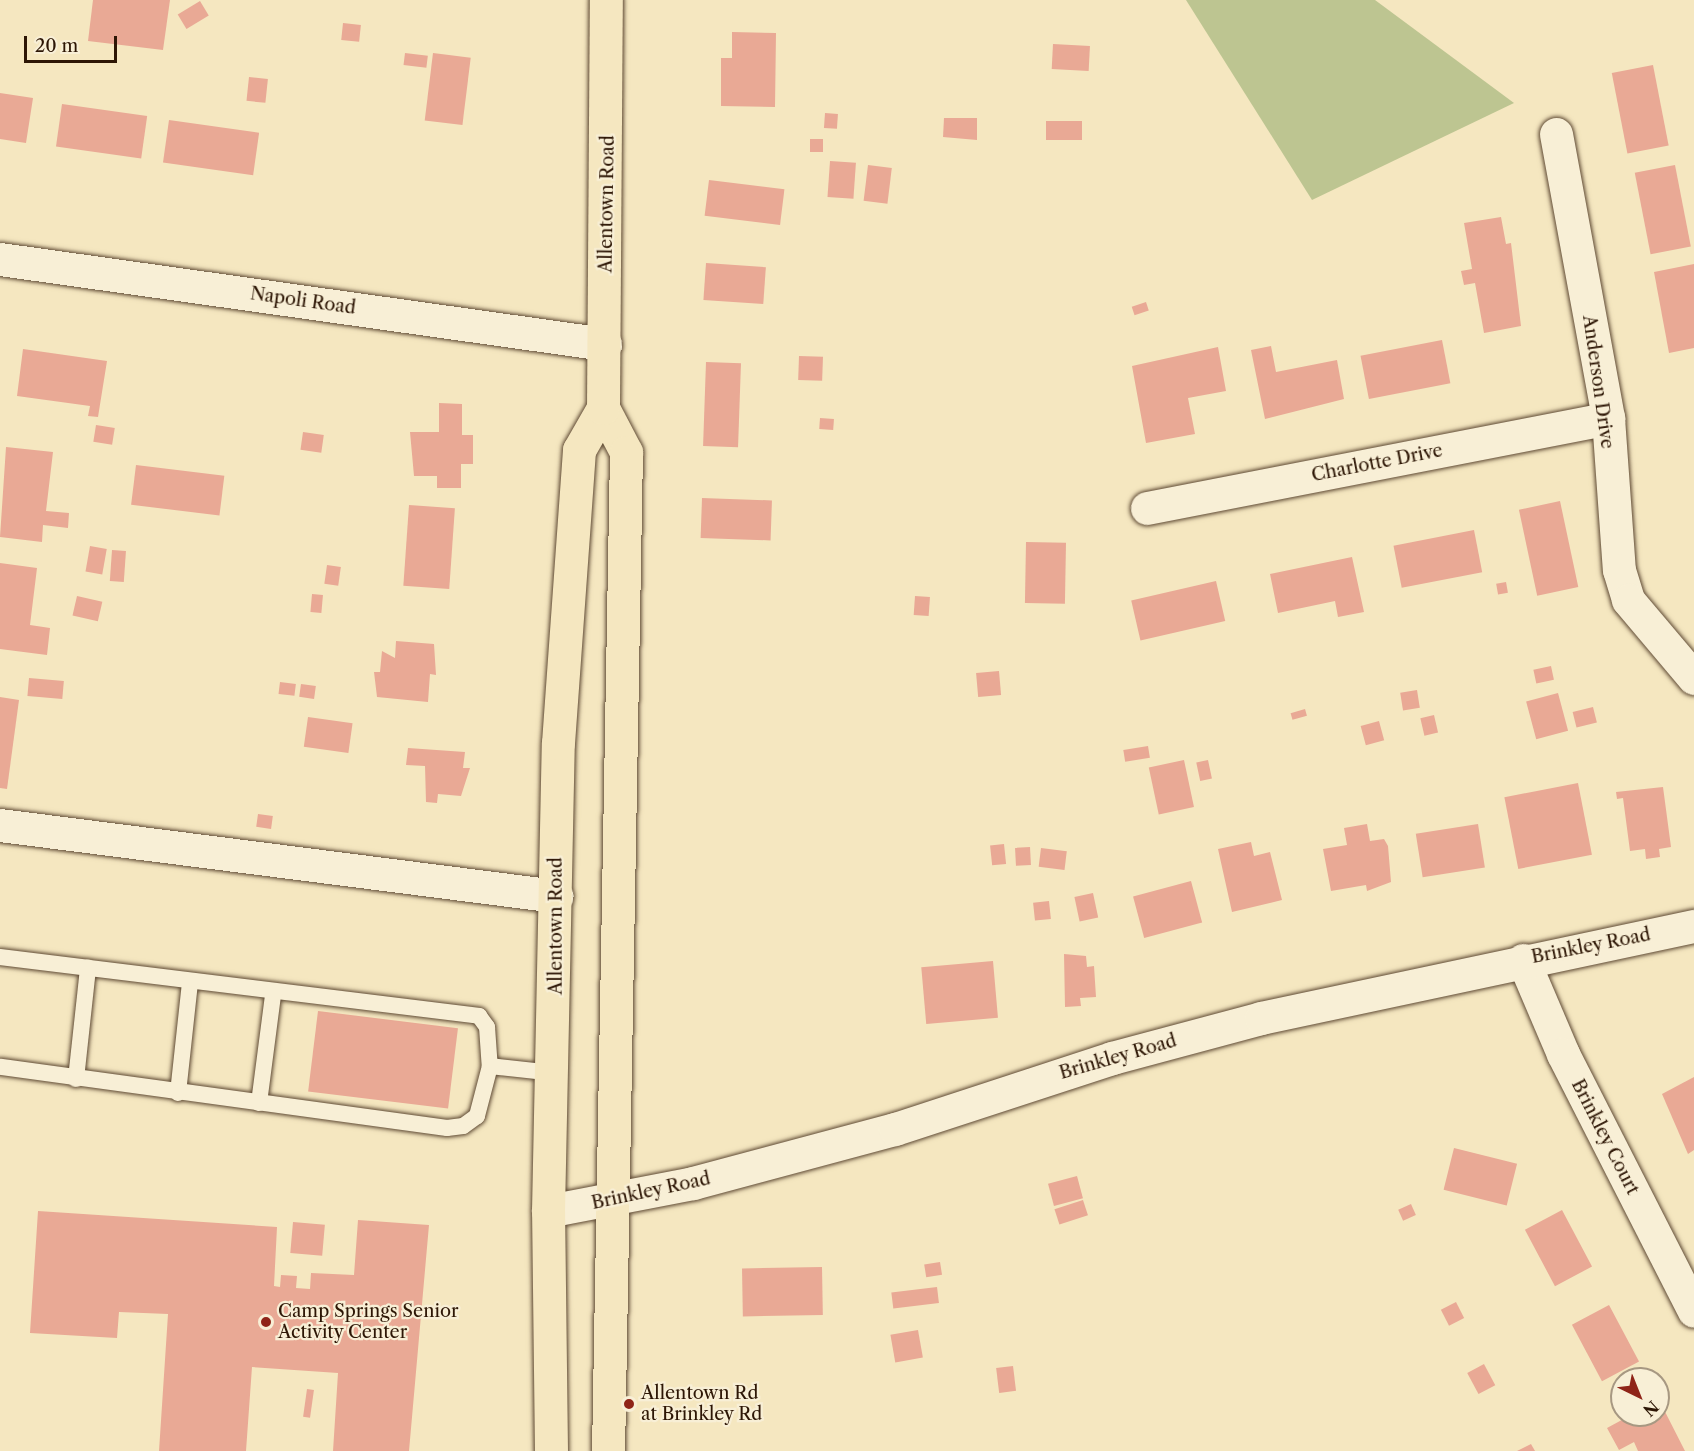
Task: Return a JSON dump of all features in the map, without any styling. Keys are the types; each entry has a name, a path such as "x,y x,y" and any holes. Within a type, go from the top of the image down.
{"main road":[{"name":"Allentown Road","path":"551,1451 548,1211 554,1073 558,743 579,450 603,408 606,0"},
{"name":"Allentown Road","path":"603,408 626,452 610,1200 608,1451"}],"street":[{"name":"Anderson Drive","path":"1556,134 1608,418 1618,570 1628,600 1694,678"},
{"name":"Napoli Road","path":"0,259 605,344"},
{"name":"Charlotte Drive","path":"1147,508 1608,418"},
{"path":"0,825 556,896"},
{"name":"Brinkley Road","path":"548,1211 610,1200 895,1129 1184,1038 1523,960 1694,926"},
{"name":"Brinkley Court","path":"1523,960 1563,1054 1694,1311"}],"lane":[{"path":"0,957 273,994 479,1016 487,1027 490,1066 477,1116 463,1126 178,1093 0,1067"},
{"path":"76,1079 88,968"},
{"path":"178,1093 190,982"},
{"path":"259,1103 273,994"},
{"path":"490,1066 554,1073"}],"green space":[{"path":"1186,0 1375,0 1514,103 1312,200"}],"building":[{"path":"93,0 170,0 163,50 88,41"},
{"path":"200,1 209,16 186,29 178,14"},
{"path":"343,23 361,25 359,42 341,40"},
{"path":"732,32 776,33 775,107 721,106 721,58 732,58"},
{"path":"1053,44 1090,46 1089,71 1052,69"},
{"path":"405,53 428,56 426,68 404,65"},
{"path":"433,53 471,58 462,125 425,120"},
{"path":"1653,65 1669,145 1627,154 1612,73"},
{"path":"249,77 268,79 265,103 246,101"},
{"path":"0,93 33,98 26,143 0,139"},
{"path":"62,104 147,116 141,159 56,147"},
{"path":"825,113 838,114 837,129 824,128"},
{"path":"944,118 977,118 977,140 943,137"},
{"path":"169,120 259,133 253,175 163,163"},
{"path":"1046,121 1082,121 1082,140 1046,140"},
{"path":"810,139 823,139 823,152 810,152"},
{"path":"830,161 856,163 853,199 827,197"},
{"path":"868,165 892,168 887,204 864,201"},
{"path":"1675,165 1691,246 1651,254 1635,173"},
{"path":"709,180 784,189 780,225 705,216"},
{"path":"1501,217 1506,244 1511,243 1521,326 1484,333 1475,283 1464,285 1461,271 1472,269 1464,223"},
{"path":"706,263 766,267 763,304 703,300"},
{"path":"1694,264 1694,348 1669,353 1654,272"},
{"path":"1146,302 1149,311 1135,315 1132,307"},
{"path":"1442,340 1450,383 1369,399 1361,356"},
{"path":"1271,346 1276,372 1337,360 1344,399 1265,419 1251,350"},
{"path":"1218,347 1226,391 1188,398 1195,434 1146,443 1132,366"},
{"path":"23,349 107,361 98,417 88,416 90,406 17,396"},
{"path":"799,356 823,357 822,381 798,380"},
{"path":"706,362 741,363 738,447 703,446"},
{"path":"439,403 462,404 462,435 473,435 473,464 461,464 461,488 437,488 437,476 414,476 410,432 439,432"},
{"path":"820,418 834,419 833,430 819,429"},
{"path":"96,425 115,428 112,445 93,442"},
{"path":"303,432 324,435 321,453 300,450"},
{"path":"6,447 53,452 46,511 69,513 68,528 43,525 42,542 0,537"},
{"path":"136,465 224,476 219,516 131,505"},
{"path":"702,498 772,500 771,540 701,538"},
{"path":"1560,501 1578,587 1537,596 1519,510"},
{"path":"409,505 455,508 449,589 403,586"},
{"path":"1474,530 1482,572 1402,588 1394,546"},
{"path":"1026,542 1066,543 1065,604 1025,603"},
{"path":"90,546 107,549 102,575 85,572"},
{"path":"112,550 126,551 124,582 110,581"},
{"path":"1352,557 1364,612 1338,617 1335,601 1278,613 1270,574"},
{"path":"0,563 37,568 30,625 50,628 47,655 0,649"},
{"path":"327,565 341,567 338,586 324,584"},
{"path":"1216,581 1225,621 1140,641 1131,601"},
{"path":"1506,582 1508,593 1498,595 1496,584"},
{"path":"312,594 323,595 321,613 310,612"},
{"path":"77,596 102,602 98,621 73,615"},
{"path":"915,596 930,597 929,616 914,615"},
{"path":"396,641 434,644 436,675 430,674 428,702 377,697 374,672 380,672 382,651 395,658"},
{"path":"1551,666 1554,680 1536,683 1533,670"},
{"path":"999,671 1001,695 978,697 976,673"},
{"path":"29,678 64,681 62,699 27,696"},
{"path":"280,682 296,684 294,696 279,694"},
{"path":"301,684 316,686 314,699 299,697"},
{"path":"1417,690 1420,708 1403,710 1400,693"},
{"path":"1558,693 1568,731 1536,739 1526,702"},
{"path":"0,697 19,700 7,789 0,788"},
{"path":"1593,707 1597,723 1576,728 1573,712"},
{"path":"1305,709 1307,716 1293,720 1291,713"},
{"path":"1434,715 1438,733 1424,736 1420,718"},
{"path":"308,717 353,723 348,753 304,747"},
{"path":"1379,721 1384,740 1366,745 1361,726"},
{"path":"1148,746 1150,758 1125,762 1123,750"},
{"path":"408,748 465,752 463,768 470,768 461,796 438,794 437,803 426,802 425,766 406,765"},
{"path":"1184,760 1194,807 1159,814 1149,767"},
{"path":"1208,760 1212,779 1200,781 1196,762"},
{"path":"1578,783 1592,855 1518,869 1504,797"},
{"path":"1663,787 1671,847 1659,849 1660,857 1646,859 1645,849 1630,851 1623,798 1617,799 1616,792"},
{"path":"258,814 273,816 271,829 256,827"},
{"path":"1367,824 1370,841 1384,839 1388,846 1391,882 1367,891 1366,885 1331,891 1323,849 1347,845 1344,828"},
{"path":"1478,824 1485,867 1423,877 1416,834"},
{"path":"1251,842 1254,856 1270,852 1282,900 1232,912 1218,849"},
{"path":"1004,844 1006,864 992,865 990,845"},
{"path":"1030,847 1031,865 1016,866 1015,848"},
{"path":"1041,848 1067,851 1064,870 1039,867"},
{"path":"1191,881 1202,923 1144,938 1133,897"},
{"path":"1093,893 1098,917 1080,921 1074,897"},
{"path":"1049,901 1051,919 1035,921 1033,903"},
{"path":"1064,954 1086,956 1087,967 1094,966 1096,997 1080,998 1081,1006 1065,1007"},
{"path":"993,961 998,1018 926,1024 921,967"},
{"path":"318,1011 458,1028 448,1109 308,1091"},
{"path":"1694,1077 1694,1150 1688,1154 1662,1094"},
{"path":"1454,1148 1517,1164 1507,1205 1444,1190"},
{"path":"1077,1176 1083,1198 1054,1206 1048,1184"},
{"path":"1083,1200 1088,1215 1059,1224 1054,1209"},
{"path":"1411,1204 1416,1215 1403,1221 1398,1210"},
{"path":"1562,1210 1592,1267 1555,1286 1525,1230"},
{"path":"38,1211 277,1227 274,1286 280,1287 281,1275 297,1276 296,1288 310,1289 311,1273 354,1275 358,1220 429,1225 409,1451 333,1451 338,1373 252,1367 246,1451 159,1451 168,1314 119,1312 117,1338 30,1333"},
{"path":"293,1222 325,1225 322,1256 290,1253"},
{"path":"940,1262 942,1275 926,1277 924,1265"},
{"path":"822,1267 823,1315 743,1316 742,1268"},
{"path":"937,1287 939,1303 893,1308 891,1293"},
{"path":"1456,1302 1464,1318 1449,1326 1441,1310"},
{"path":"1609,1305 1639,1362 1629,1367 1610,1367 1610,1377 1602,1381 1572,1325"},
{"path":"918,1330 923,1358 895,1362 890,1335"},
{"path":"1484,1364 1495,1385 1478,1394 1467,1373"},
{"path":"1013,1366 1016,1391 999,1393 996,1368"},
{"path":"307,1389 314,1390 310,1418 303,1417"},
{"path":"1670,1422 1685,1451 1638,1451 1634,1442 1619,1450 1607,1428 1670,1427"},
{"path":"1531,1444 1535,1451 1517,1451"}],"place":[{"name":"Camp Springs Senior Activity Center","path":"266,1322"},
{"name":"Allentown Rd at Brinkley Rd","path":"629,1404"}]}
